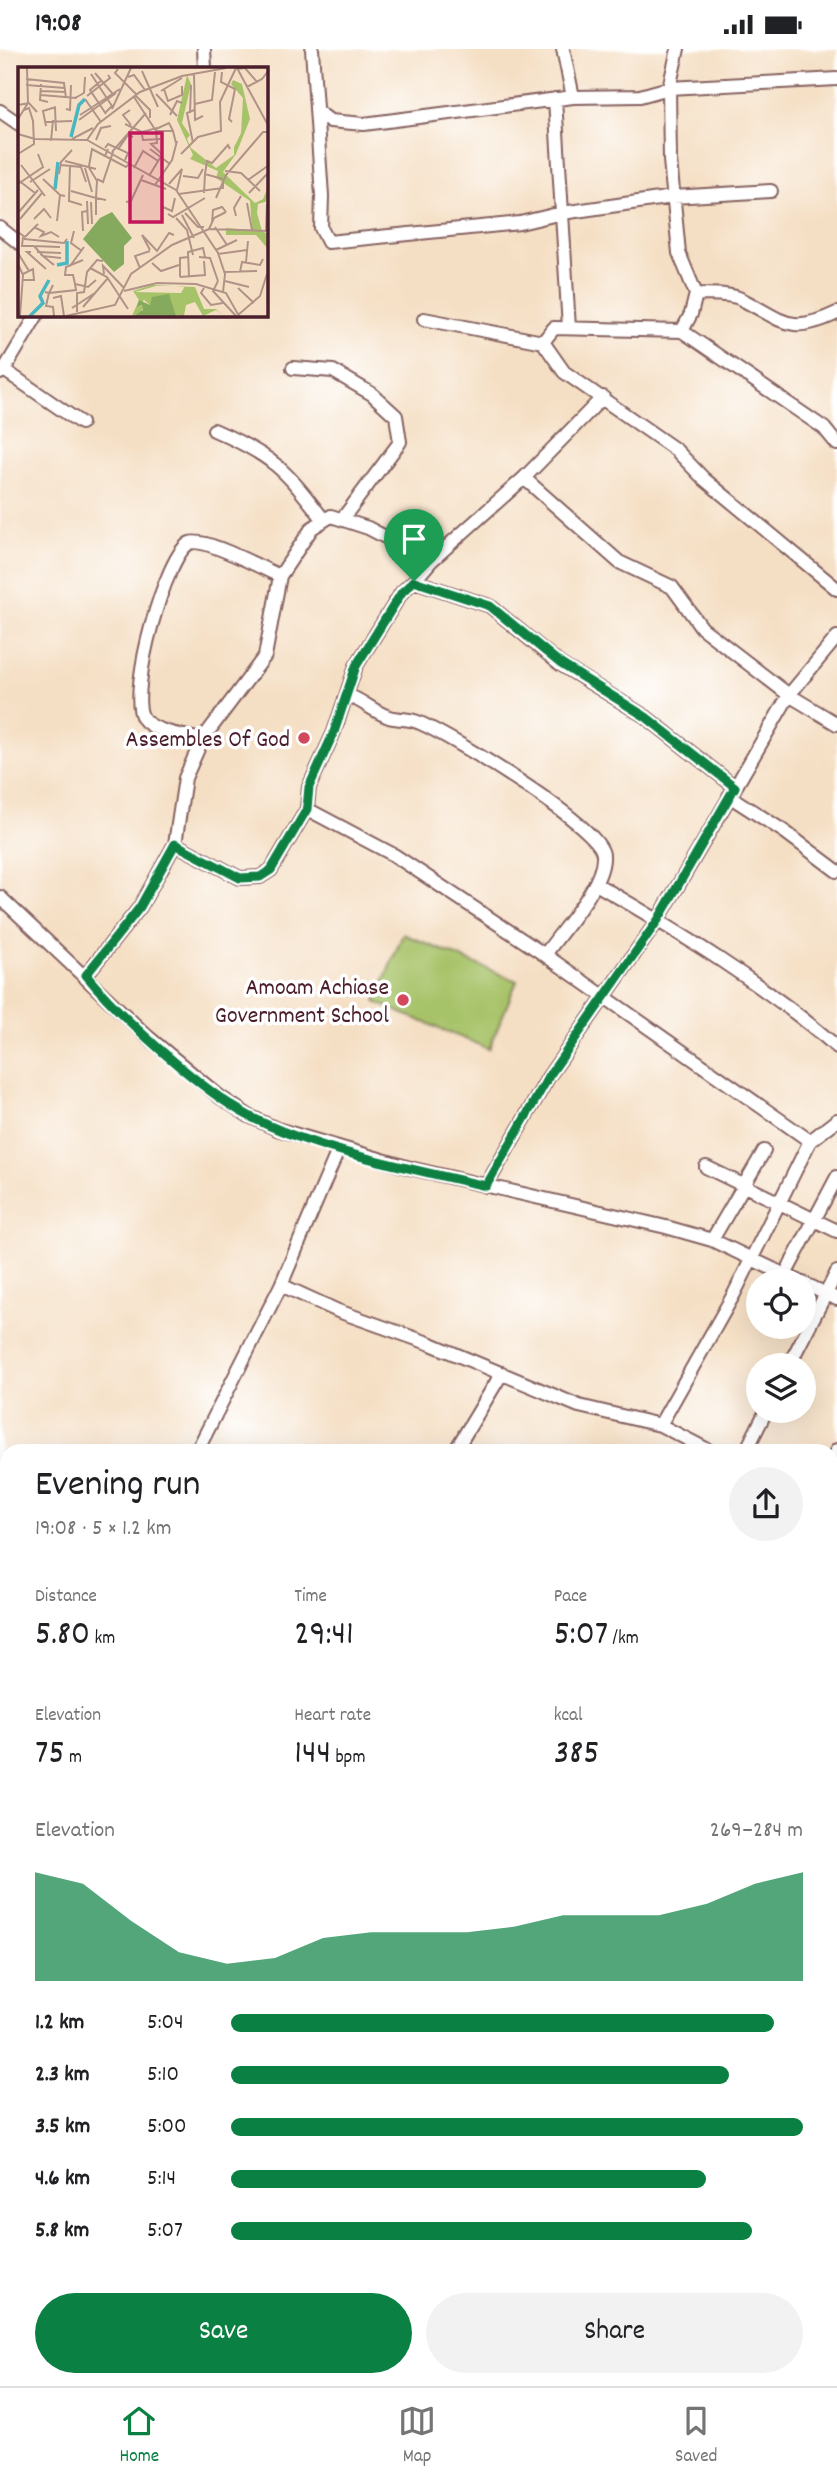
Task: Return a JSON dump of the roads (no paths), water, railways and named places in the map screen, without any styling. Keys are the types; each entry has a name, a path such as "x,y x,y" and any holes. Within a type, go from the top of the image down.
{"street":[{"path":"204,49 205,67"},
{"path":"312,49 318,112 321,228 328,242 479,228 673,197 771,191"},
{"path":"563,49 573,97"},
{"path":"678,49 669,87 673,197 679,253 696,294 691,314 682,331"},
{"path":"318,112 330,121 363,124 573,97 640,96 669,87 837,79"},
{"path":"555,99 569,328"},
{"path":"0,111 18,123"},
{"path":"0,228 18,242"},
{"path":"696,294 740,298 794,326 816,323 837,313"},
{"path":"36,317 2,371 81,423"},
{"path":"424,319 543,341 565,372 676,450 704,479 837,589"},
{"path":"543,341 554,328 682,331 824,429 837,444"},
{"path":"293,368 333,371 373,394 396,416 400,442 343,518"},
{"path":"175,844 240,878 260,877 271,870 307,809 309,787 334,732 356,666 402,592 431,561 524,478 603,397"},
{"path":"214,430 257,449 275,462 323,519"},
{"path":"524,478 620,562 672,587 702,628 789,695 837,724"},
{"path":"86,975 140,907 175,844 185,778 202,740 265,656 279,576 312,528 323,519 343,518 431,561"},
{"path":"202,740 153,726 143,718 139,707 143,661 169,570 180,550 192,542 206,544 279,576"},
{"path":"414,581 490,606 561,664 646,717 732,792 837,871"},
{"path":"486,1186 549,1076 658,920 789,695 837,637"},
{"path":"347,695 363,700 389,717 417,721 468,747 551,803 591,834 603,849 602,869 596,884 545,955"},
{"path":"307,809 394,855 545,955 810,1141"},
{"path":"596,884 658,920 744,977 837,1047"},
{"path":"0,897 86,975 148,1037 220,1097 249,1116 277,1129 340,1149 486,1186 636,1219 712,1240 773,1269"},
{"path":"660,1425 752,1259 810,1141 836,1124"},
{"path":"201,1444 281,1285 340,1149"},
{"path":"712,1240 764,1151"},
{"path":"706,1167 743,1188 837,1231"},
{"path":"788,1269 837,1177"},
{"path":"796,1353 831,1296 837,1272"},
{"path":"281,1285 338,1311 502,1373 579,1406 660,1425 697,1444"},
{"path":"459,1444 502,1373"},
{"path":"750,1444 760,1423"}],"place":[{"name":"Assembles Of God","path":"304,738"},
{"name":"Amoam Achiase Government School","path":"403,1000"}]}
